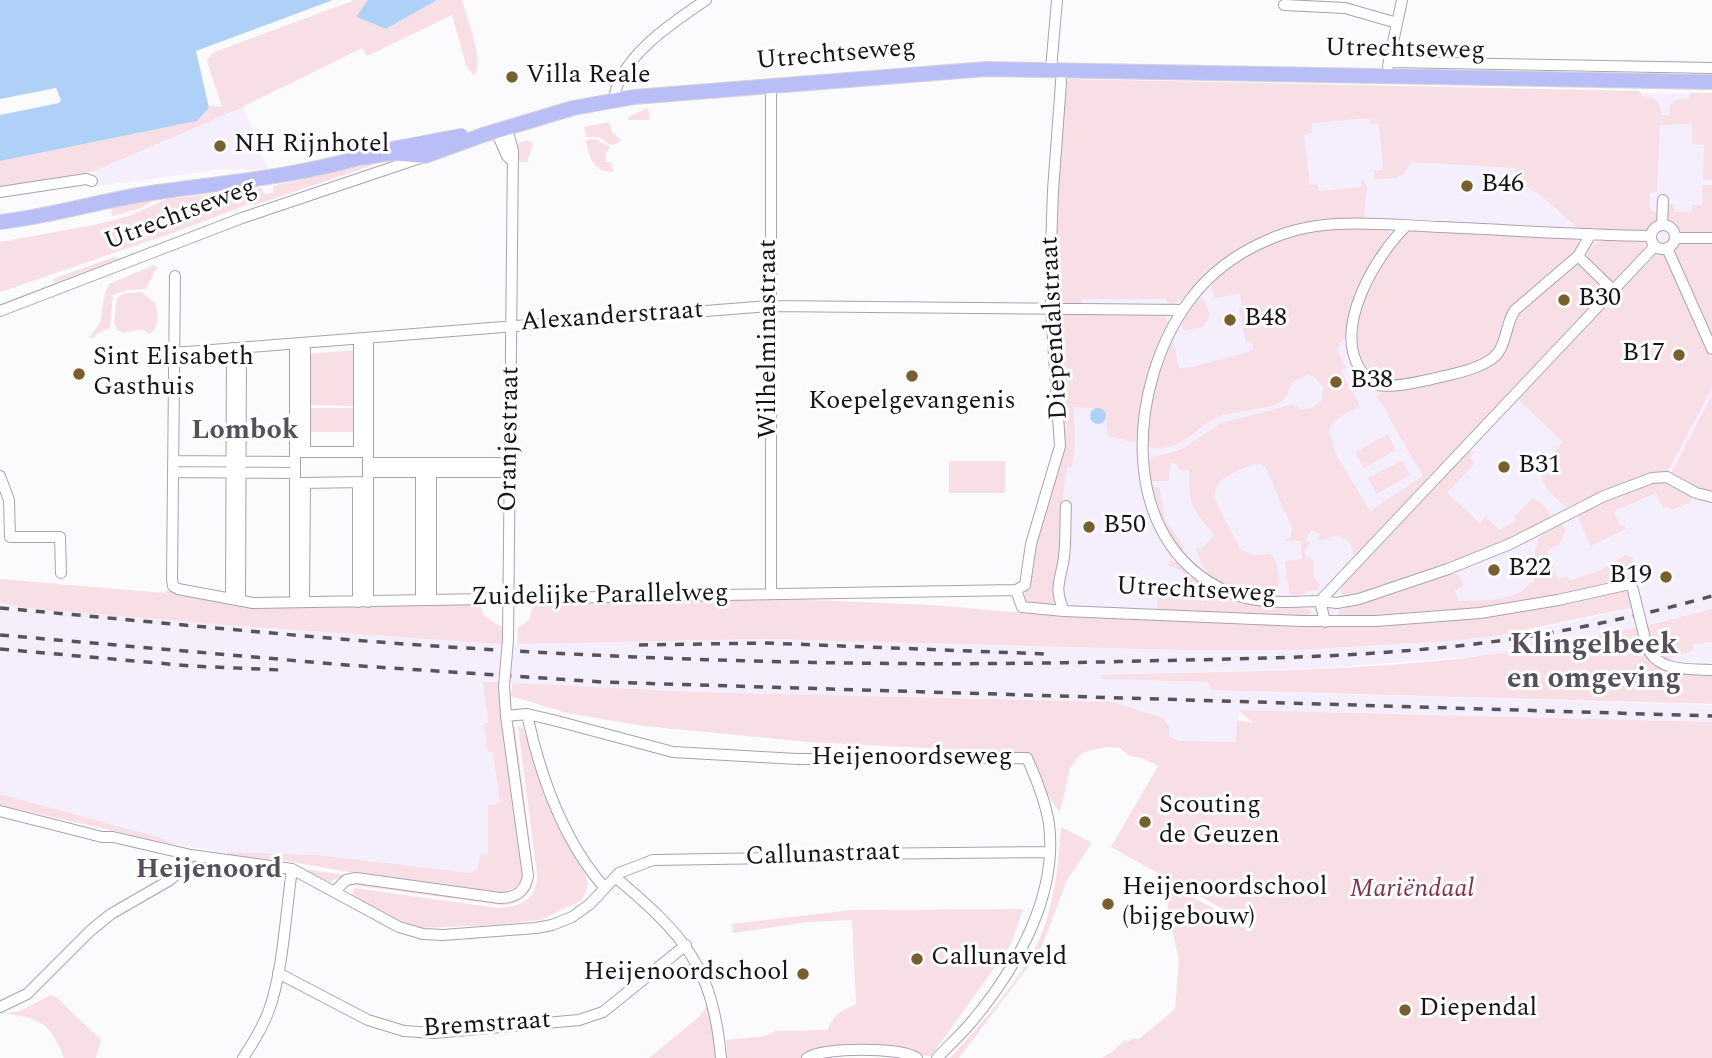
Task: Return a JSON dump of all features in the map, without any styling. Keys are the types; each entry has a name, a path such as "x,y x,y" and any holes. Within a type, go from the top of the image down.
{"main road":[{"name":"Utrechtseweg","path":"425,156 573,108 614,100 986,69 1387,69 1440,75 1712,82"},
{"path":"0,221 57,203 132,197 310,170 411,144 498,131"},
{"path":"360,158 391,153 425,156"}],"street":[{"path":"614,100 617,82 633,60 684,15 706,0"},
{"name":"Diependalstraat","path":"1021,586 1060,446 1051,310 1058,0"},
{"path":"1387,69 1402,0"},
{"path":"1284,5 1345,8 1397,23"},
{"name":"Utrechtseweg","path":"1387,69 1712,68"},
{"name":"Wilhelminastraat","path":"771,86 771,593"},
{"name":"Oranjestraat","path":"334,892 346,880 356,878 508,898 521,892 528,876 504,686 509,598 513,151 498,131"},
{"name":"Utrechtseweg","path":"0,311 242,218 425,156"},
{"path":"0,192 86,179 92,181"},
{"path":"1662,225 1663,200"},
{"name":"Utrechtseweg","path":"1658,243 1591,234 1406,226 1322,225 1277,236 1232,260 1214,274 1183,310 1159,358 1144,415 1144,467 1149,500 1162,534 1180,559 1197,574 1225,591 1255,601 1337,603 1359,599 1448,569 1510,544 1604,496 1652,478 1667,477 1696,493 1712,497"},
{"path":"1658,243 1672,244 1675,238 1671,228 1662,225 1655,228 1658,243 1712,349"},
{"path":"1406,226 1380,257 1368,278 1355,320 1351,352 1366,379 1377,385 1436,378 1468,369 1493,358 1503,343 1515,310 1578,256 1591,234"},
{"path":"1675,238 1712,238"},
{"path":"1325,622 1320,601 1658,243"},
{"path":"1578,256 1614,292"},
{"path":"174,276 173,466 511,468"},
{"name":"Alexanderstraat","path":"174,353 769,306 1183,310"},
{"path":"363,602 364,338"},
{"path":"300,343 300,602"},
{"path":"236,600 237,348"},
{"name":"Zuidelijke Parallelweg","path":"173,466 173,586 236,600 363,602 1021,586"},
{"path":"299,467 365,467"},
{"path":"426,467 426,600"},
{"path":"0,476 9,500 10,537 60,537 61,573"},
{"path":"1064,611 1059,599 1057,581 1064,559 1066,506"},
{"name":"Utrechtseweg","path":"1021,586 1022,607 1325,622 1480,613 1558,600 1619,585 1632,588 1646,643 1650,654 1658,663 1709,670"},
{"path":"527,715 537,760 545,781 580,855 604,887"},
{"name":"Heijenoordseweg","path":"506,716 527,715 673,752 797,759 1027,758 1049,823 1049,852 1042,900 1013,964 974,1019 937,1058"},
{"path":"0,811 92,835 113,837 191,855 292,869 278,973 270,1008 258,1035 243,1058"},
{"name":"Callunastraat","path":"292,869 399,928 423,934 443,935 552,925 572,917 590,904 615,877 653,860 1049,852"},
{"path":"0,1007 27,994 111,914 170,880 191,855"},
{"path":"615,877 650,906 686,946 701,972 713,1003 721,1058"},
{"name":"Bremstraat","path":"278,973 373,1023 404,1031 434,1033 593,1017 686,946"},
{"path":"807,1058 811,1055 840,1051 883,1050 917,1058"}],"shaded area":[{"path":"1067,85 1712,94 1712,609 1616,632 1481,656 1321,668 1102,675 1101,679 1210,682 1210,690 1712,705 1712,722 1239,710 1236,742 1180,741 1113,702 696,692 484,682 488,752 493,751 500,803 488,805 488,855 471,873 317,855 227,852 180,845 0,794 0,603 25,608 265,628 516,644 765,639 1182,650 1299,650 1451,641 1495,636 1632,608 1393,628 1027,617 1067,433 1058,317 1057,223"},
{"path":"240,98 268,170 222,169 99,186 95,171 162,143 210,111"},
{"path":"1712,642 1712,667 1662,661 1692,651 1693,644"}],"green space":[{"path":"355,0 368,0 356,17 386,29 437,0 462,0 476,50 477,69 474,76 466,65 452,15 367,56 362,48 238,109 95,171 0,188 0,161 197,121 209,105 222,107 207,61 212,53"},
{"path":"1071,79 1639,91 1642,96 1654,99 1660,105 1661,115 1669,115 1670,105 1676,100 1688,98 1691,93 1712,93 1712,180 1703,180 1704,145 1692,144 1692,124 1660,125 1657,192 1650,193 1650,210 1657,214 1657,219 1646,231 1639,232 1579,229 1538,193 1516,182 1515,168 1411,162 1404,174 1395,178 1374,179 1374,170 1383,170 1379,124 1371,124 1369,118 1312,123 1312,133 1304,135 1310,185 1317,184 1319,191 1361,187 1363,179 1367,186 1364,219 1287,228 1174,304 1167,305 1166,299 1082,299 1081,305 1055,304 1056,191 1066,82"},
{"path":"648,108 650,120 628,120 628,117"},
{"path":"609,122 612,132 620,142 612,145 598,137 586,137 584,127"},
{"path":"595,139 610,147 605,162 611,162 613,172 601,169 593,162 586,140"},
{"path":"528,140 533,144 527,162 519,162 516,144"},
{"path":"388,160 255,205 249,204 0,292 0,242 129,216 167,199 262,188 263,194 273,193 273,186"},
{"path":"1702,185 1712,185 1712,234 1681,233 1676,224 1668,218 1667,204 1674,204 1674,212 1692,212 1692,205 1702,205"},
{"path":"159,197 141,208 112,216 111,206"},
{"path":"1335,229 1386,229 1390,234 1348,337 1340,342 1337,350 1346,368 1341,371 1360,406 1338,419 1329,430 1336,454 1370,511 1423,476 1376,396 1393,388 1485,366 1514,317 1577,263 1604,288 1605,293 1357,557 1353,554 1351,544 1342,537 1321,540 1318,539 1320,534 1311,530 1306,540 1310,543 1304,552 1314,560 1314,577 1320,584 1318,589 1293,597 1289,592 1285,561 1302,559 1301,541 1285,541 1291,536 1292,528 1265,466 1258,463 1223,479 1215,490 1214,498 1241,550 1254,555 1270,554 1278,569 1279,582 1274,598 1248,594 1224,586 1206,571 1200,560 1196,547 1201,549 1215,535 1193,506 1189,470 1179,469 1177,464 1172,463 1169,481 1150,481 1150,458 1180,450 1221,423 1291,405 1303,409 1312,408 1322,400 1323,387 1314,377 1307,375 1292,382 1286,397 1275,405 1220,416 1176,445 1159,448 1149,447 1148,444 1157,377 1173,341 1179,368 1183,369 1253,349 1252,342 1246,343 1239,309 1242,307 1240,293 1214,298 1211,286 1234,262 1250,253 1284,239"},
{"path":"1414,230 1576,238 1579,247 1576,253 1523,297 1499,346 1488,357 1465,366 1412,379 1382,380 1372,375 1360,352 1355,339 1356,325 1365,294 1382,262 1403,237"},
{"path":"1610,239 1639,240 1645,243 1644,250 1613,283 1587,258 1592,247"},
{"path":"1683,242 1712,243 1710,335 1673,251"},
{"path":"1656,254 1665,254 1712,360 1712,388 1668,471 1651,473 1566,507 1547,489 1542,475 1550,464 1551,456 1563,442 1518,399"},
{"path":"117,256 115,260 54,283 53,279"},
{"path":"154,265 157,267 146,289 127,290 113,295 110,328 96,334 94,338 89,338 100,323 109,284"},
{"path":"141,292 155,303 155,328 150,334 140,329 125,333 118,331 114,322 117,298 123,294"},
{"path":"1197,299 1205,301 1210,316 1203,327 1185,331 1182,329 1182,323"},
{"path":"1055,315 1161,315 1169,324 1139,438 1132,442 1108,436 1103,409 1074,407 1075,443 1072,467 1067,467 1061,559 1054,581 1056,601 1051,606 1026,604 1023,595 1029,587 1032,559 1065,435 1055,319"},
{"path":"356,350 356,406 308,405 308,354"},
{"path":"1712,395 1712,493 1700,491 1672,472"},
{"path":"311,408 353,408 353,432 310,432"},
{"path":"1388,434 1396,450 1364,468 1355,453"},
{"path":"1469,451 1475,452 1469,457 1475,463 1447,493 1480,523 1485,517 1500,530 1516,520 1514,517 1532,499 1541,502 1547,509 1550,515 1547,520 1438,567 1372,591 1342,595 1340,587"},
{"path":"1402,460 1410,475 1377,494 1368,478"},
{"path":"949,461 1005,461 1005,493 949,493"},
{"path":"1653,482 1669,482 1692,495 1692,499 1672,510 1663,508 1656,493 1614,511 1620,526 1624,525 1626,529 1590,546 1579,519 1580,513"},
{"path":"1151,487 1159,487 1165,519 1184,547 1183,552 1159,518"},
{"path":"1561,524 1566,530 1560,544 1546,551 1558,579 1567,576 1569,581 1601,570 1625,555 1632,557 1639,575 1557,595 1479,608 1340,618 1338,614 1339,610 1450,573 1460,575 1463,586 1455,591 1459,601 1498,599 1516,594 1534,583 1533,562 1538,538"},
{"path":"1170,561 1174,561 1207,585 1236,598 1311,611 1307,617 1162,611 1157,608 1158,598 1172,597 1184,586 1184,575 1181,570 1169,566"},
{"path":"0,579 165,593 166,590 270,608 479,603 484,616 503,628 503,644 25,608 0,603"},
{"path":"1622,589 1628,592 1634,607 1495,636 1299,650 1182,650 765,639 517,644 518,628 529,620 534,602 785,599 932,605 1022,613 1377,625 1480,617"},
{"path":"1712,609 1712,642 1693,644 1692,651 1662,661 1656,656 1644,626"},
{"path":"1638,627 1665,667 1682,673 1712,676 1712,704 1210,690 1209,682 1101,679 1102,675 1312,669 1438,661 1538,647"},
{"path":"483,682 499,682 524,876 514,888 498,893 390,879 281,860 227,856 227,852 317,855 471,873 478,866 481,855 488,854 488,805 500,803 493,752 488,752"},
{"name":"Mariëndaal","path":"512,683 696,692 1113,702 1163,718 1169,727 1169,736 1180,741 1236,742 1237,720 1254,723 1238,710 1712,722 1712,1058 1102,1058 1125,1040 1127,1042 1139,1039 1175,1009 1179,961 1168,911 1166,883 1248,927 1248,923 1111,847 1158,766 1142,758 1129,756 1120,748 1106,747 1086,751 1070,768 1060,812 1034,766 1023,753 809,742 644,726 567,713 511,696"},
{"path":"512,727 515,727 534,876 525,897 515,903 503,905 352,885 355,883 506,903 516,901 525,894"},
{"path":"518,727 523,728 525,735 528,735 584,871 588,886 582,900 540,920 422,928 400,921 352,896 354,888 498,908 514,906 531,896 537,874"},
{"path":"0,794 157,837 180,846 0,805"},
{"path":"1061,827 1092,843 1067,880 1040,951 959,1058 950,1058 1003,997 1038,943 1053,894"},
{"path":"309,872 345,875 330,882"},
{"path":"1023,909 1012,942 931,1056 894,1046 871,1044 826,1049 804,1054 802,1058 727,1058 726,1040 765,1036 775,1031 828,1030 835,1017 856,1004 852,920 807,922 733,933 732,924 851,910"},
{"path":"51,995 101,1040 96,1058 64,1058 54,1037 43,1024 4,1013 20,1011"},
{"path":"708,1005 716,1058 649,1058 700,1016"}],"water":[{"path":"0,0 333,0 196,51 209,108 197,121 0,161 0,115 59,103 61,100 56,88 0,99"},
{"path":"368,0 437,0 386,29 356,17"},
{"path":"1095,408 1101,408 1106,416 1104,422 1095,424 1090,419 1090,413"}],"railway":[{"path":"0,608 304,636 497,650 772,662 955,664 1277,658 1415,650 1565,630 1712,596"},
{"path":"0,635 346,665 602,682 1712,716"},
{"path":"639,645 766,643 1046,654"},
{"path":"0,649 191,666 281,670"}],"place":[{"name":"Villa Reale","path":"512,77"},
{"name":"NH Rijnhotel","path":"220,146"},
{"name":"B46","path":"1467,186"},
{"name":"B30","path":"1564,300"},
{"name":"B48","path":"1230,320"},
{"name":"B17","path":"1679,355"},
{"name":"Sint Elisabeth Gasthuis","path":"79,374"},
{"name":"Koepelgevangenis","path":"912,376"},
{"name":"B38","path":"1336,382"},
{"name":"B31","path":"1504,467"},
{"name":"B50","path":"1089,527"},
{"name":"B22","path":"1494,570"},
{"name":"B19","path":"1666,577"},
{"name":"Scouting de Geuzen","path":"1145,822"},
{"name":"Heijenoordschool (bijgebouw)","path":"1108,904"},
{"name":"Callunaveld","path":"917,959"},
{"name":"Heijenoordschool","path":"803,974"},
{"name":"Diependal","path":"1405,1010"}],"district":[{"name":"Lombok","path":"245,433"},
{"name":"Klingelbeek en omgeving","path":"1594,664"},
{"name":"Heijenoord","path":"209,872"}]}
